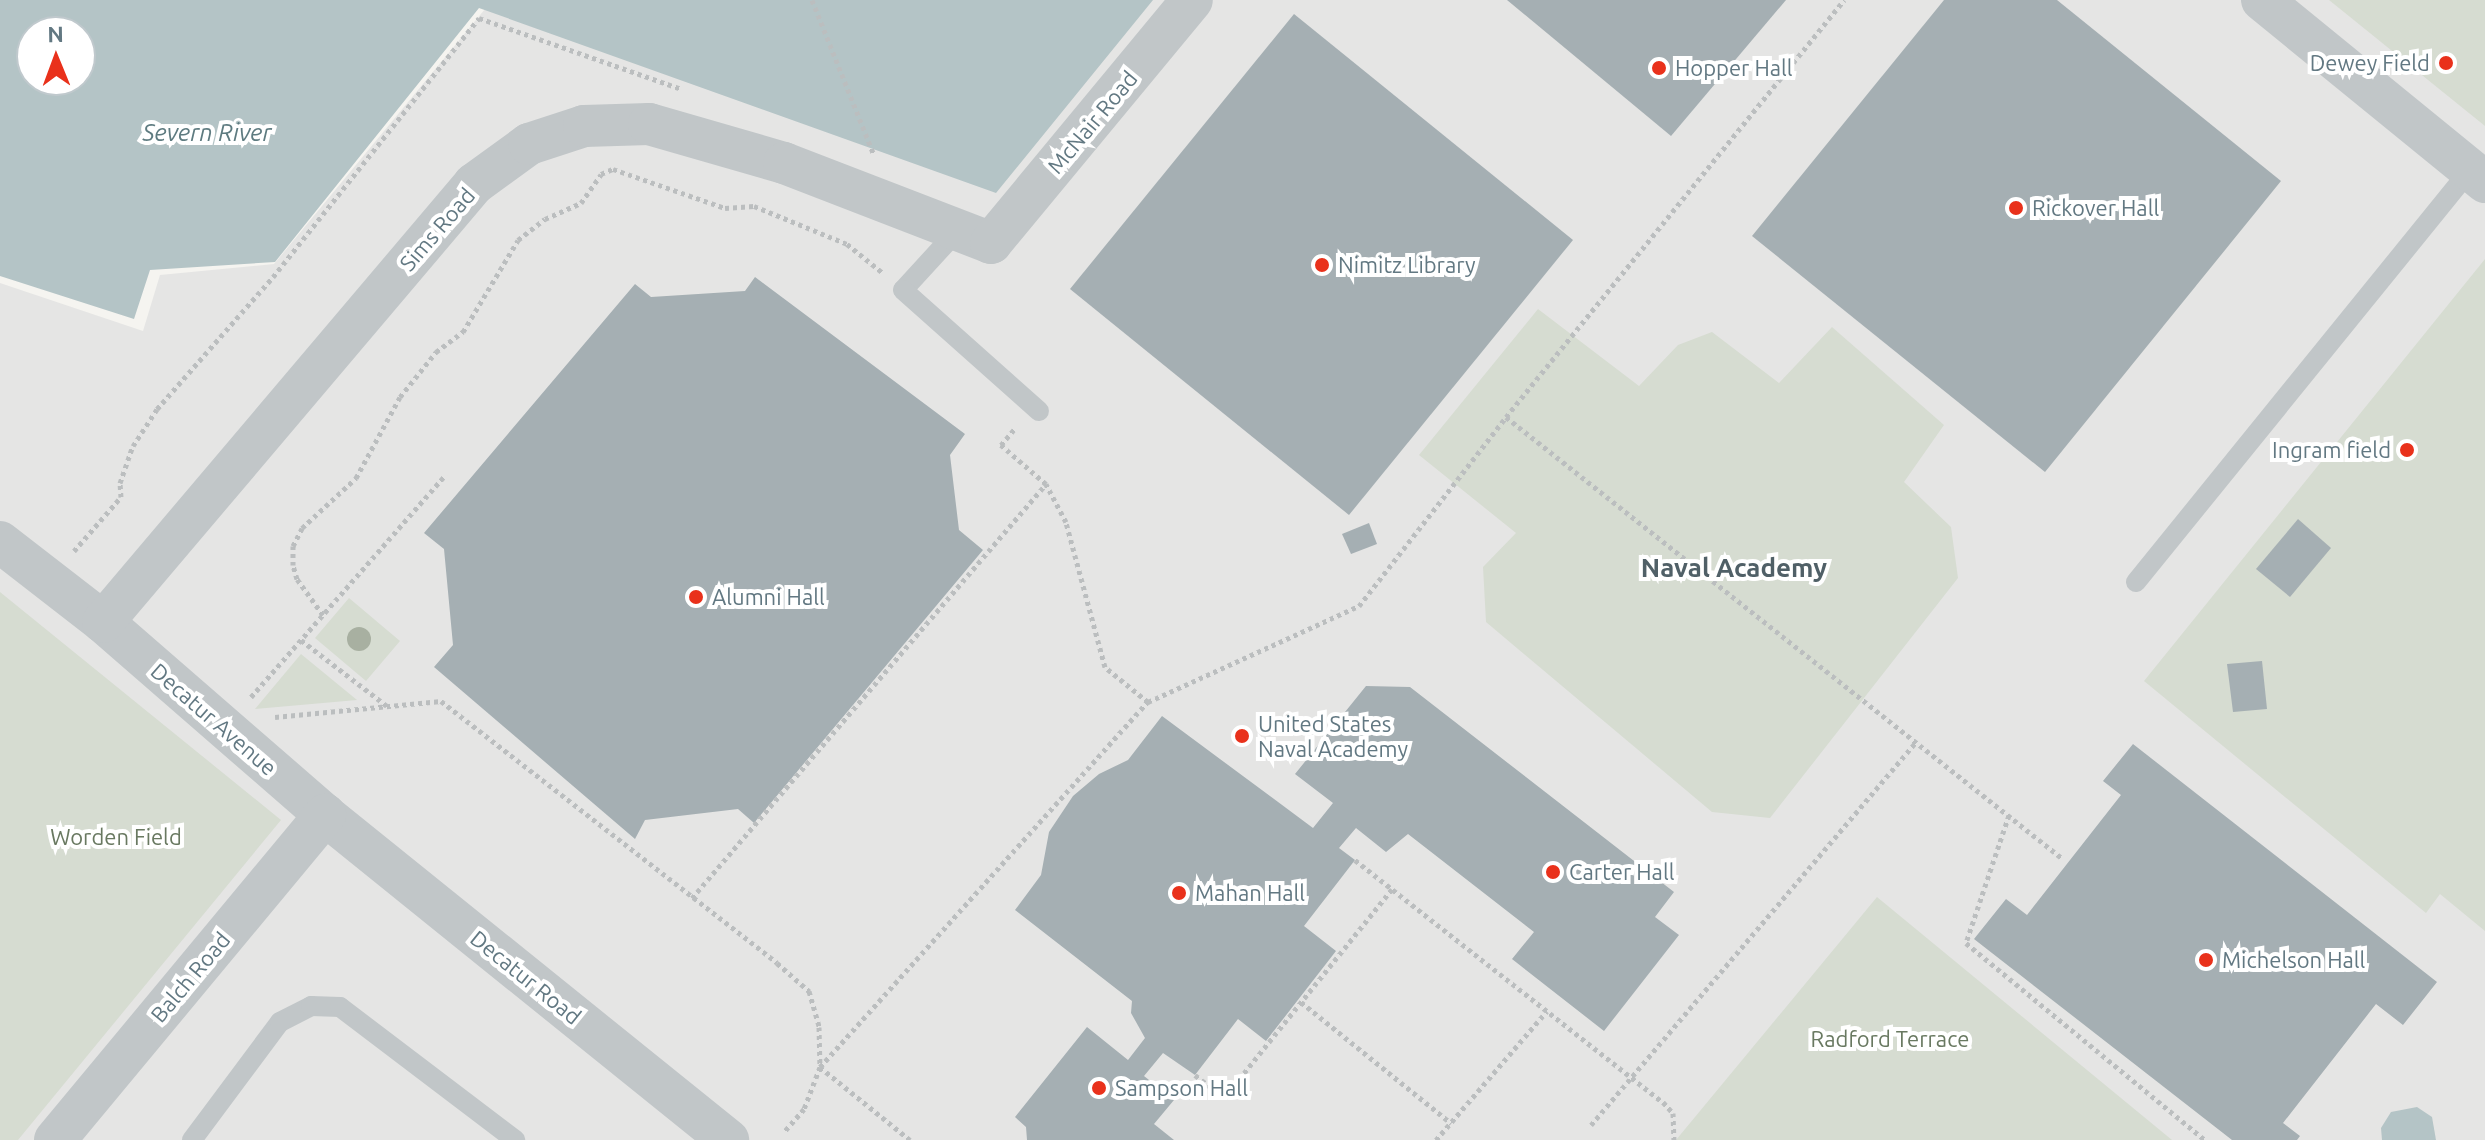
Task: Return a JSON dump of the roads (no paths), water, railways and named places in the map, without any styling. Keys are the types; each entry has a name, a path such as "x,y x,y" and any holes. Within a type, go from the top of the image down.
{"street":[{"name":"McNair Road","path":"975,236 1192,0"},
{"path":"2262,0 2478,176"},
{"name":"Sims Road","path":"103,622 474,184 529,144 584,126 649,124 784,163 975,236"},
{"name":"Decatur Avenue","path":"0,542 103,622 325,815"},
{"name":"Balch Road","path":"55,1140 325,815"},
{"name":"Decatur Road","path":"325,815 728,1140"}],"lane":[{"path":"2136,582 2478,176"},
{"path":"975,236 903,290 1036,408"},
{"path":"192,1140 280,1022 311,1006 340,1007 515,1140"}],"water":[{"name":"Severn River","path":"0,0 1153,0 996,193 479,8 275,262 150,270 134,319 0,276"},
{"path":"2417,1107 2432,1117 2436,1140 2382,1140 2381,1128 2391,1112"}],"place":[{"name":"Dewey Field","path":"2446,63"},
{"name":"Hopper Hall","path":"1659,68"},
{"name":"Rickover Hall","path":"2016,208"},
{"name":"Nimitz Library","path":"1322,265"},
{"name":"Ingram field","path":"2407,450"},
{"name":"Alumni Hall","path":"696,597"},
{"name":"United States Naval Academy","path":"1242,736"},
{"name":"Carter Hall","path":"1553,872"},
{"name":"Mahan Hall","path":"1179,893"},
{"name":"Michelson Hall","path":"2206,960"},
{"name":"Sampson Hall","path":"1099,1088"}],"district":[{"name":"Naval Academy","path":"1734,568"}],"park label":[{"name":"Worden Field","path":"116,837"},
{"name":"Radford Terrace","path":"1890,1039"}]}
